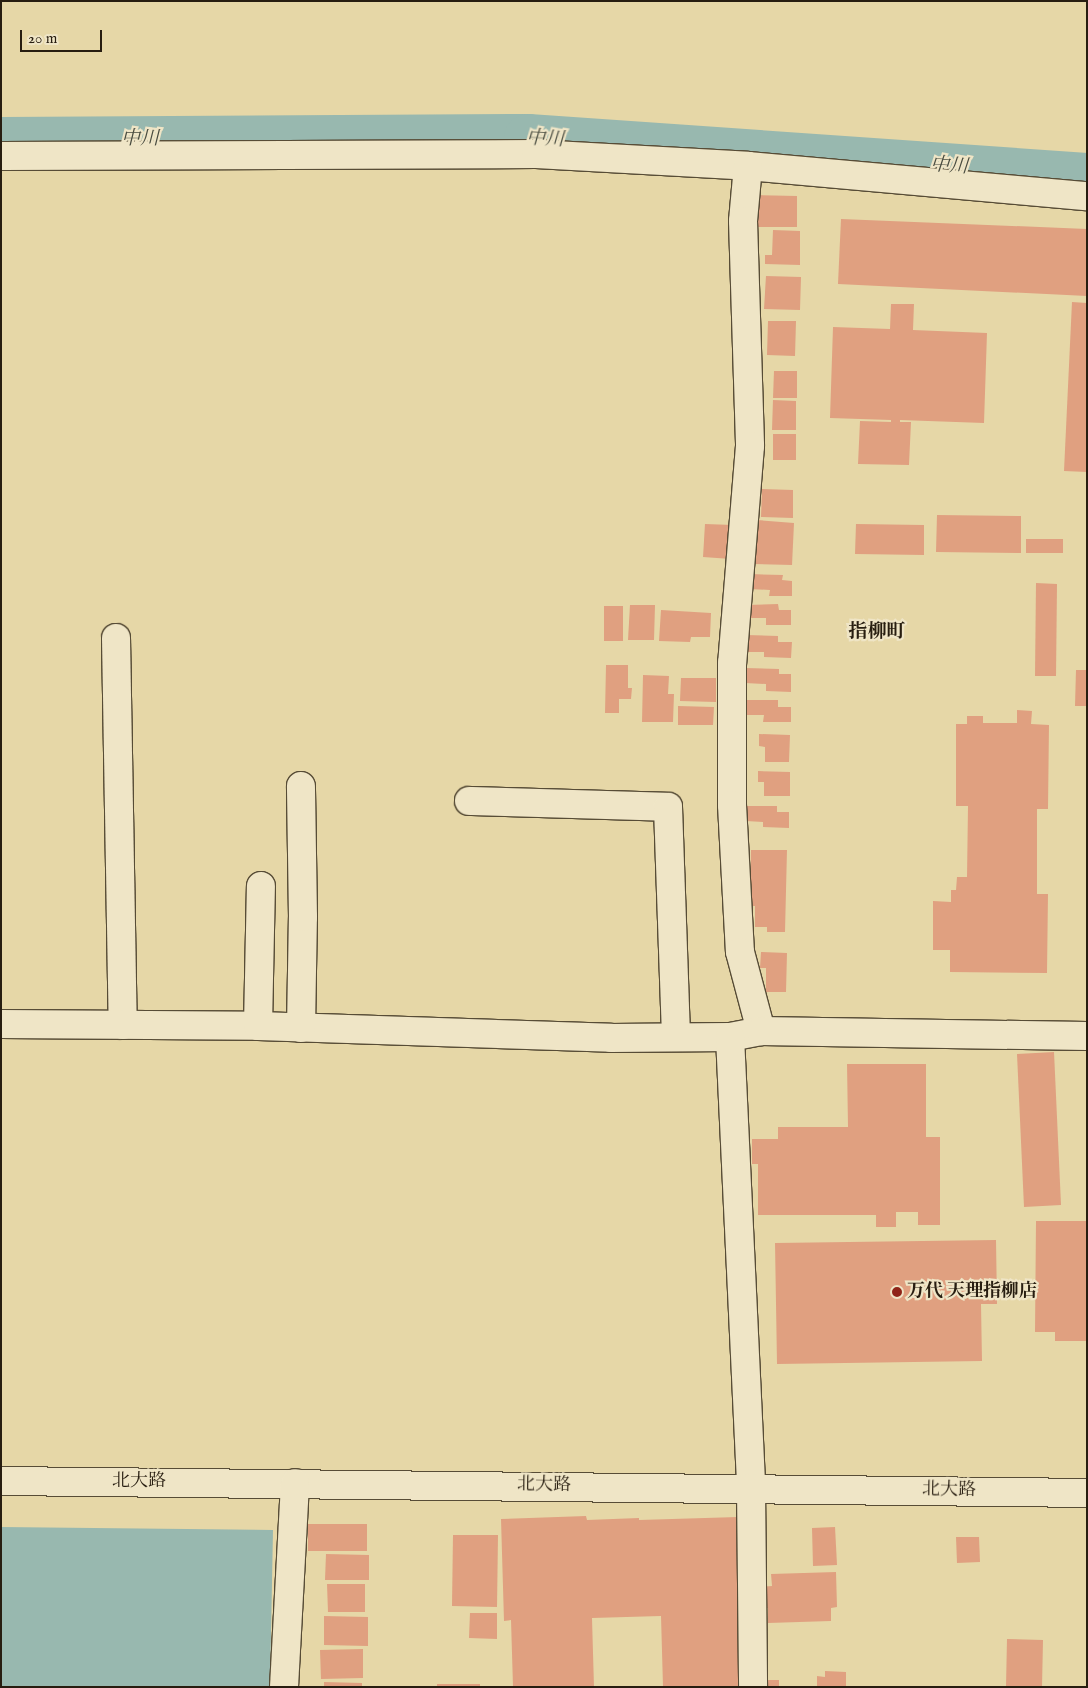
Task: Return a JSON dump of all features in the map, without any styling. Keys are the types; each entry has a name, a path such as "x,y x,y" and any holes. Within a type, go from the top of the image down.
{"street":[{"path":"1,156 536,154 748,166 1087,196"},
{"path":"748,166 743,221 750,446 732,663 732,805 740,952 761,1031"},
{"path":"116,638 123,1025"},
{"path":"300,1028 303,917 301,786"},
{"path":"469,801 668,807 676,1037"},
{"path":"258,1026 261,886"},
{"path":"1,1024 258,1026 611,1038 730,1037 761,1031 1087,1036"},
{"path":"730,1037 751,1488 753,1687"},
{"name":"北大路","path":"1,1481 1087,1493"},
{"path":"284,1687 285,1640 295,1483"}],"water":[{"path":"1,1527 273,1530 270,1687 1,1687"}],"building":[{"path":"756,195 797,196 797,227 755,227"},
{"path":"841,219 1087,229 1087,296 838,284"},
{"path":"773,230 800,231 800,265 765,264 765,255 772,255"},
{"path":"766,276 801,277 800,310 764,309"},
{"path":"1072,302 1087,303 1087,472 1064,471"},
{"path":"891,304 914,304 913,330 987,333 984,423 900,420 900,422 911,422 909,465 858,464 860,421 891,422 891,420 830,418 833,327 890,329"},
{"path":"768,321 796,321 795,356 767,355"},
{"path":"774,371 797,371 797,398 773,398"},
{"path":"773,400 796,401 796,430 772,430"},
{"path":"773,434 796,434 796,460 773,460"},
{"path":"762,489 793,490 793,518 761,517"},
{"path":"937,515 1021,516 1021,553 936,552"},
{"path":"757,520 794,523 792,565 754,564"},
{"path":"705,524 733,525 731,559 703,557"},
{"path":"856,524 924,525 924,555 855,554"},
{"path":"1026,539 1063,539 1063,553 1026,553"},
{"path":"749,574 783,575 782,580 792,581 792,596 769,596 770,590 749,589"},
{"path":"1036,583 1057,584 1056,676 1035,676"},
{"path":"778,604 779,610 791,610 791,625 766,625 766,618 748,618 747,605"},
{"path":"630,605 655,605 654,640 628,640"},
{"path":"604,606 623,606 623,641 604,641"},
{"path":"661,610 711,613 710,637 691,637 690,642 659,641"},
{"path":"746,635 778,636 778,642 792,642 791,658 764,657 764,652 746,652"},
{"path":"606,665 628,665 628,688 632,688 631,699 619,699 619,713 605,713"},
{"path":"745,668 779,669 779,674 791,674 791,692 766,691 766,684 745,683"},
{"path":"1076,670 1087,670 1087,706 1075,706"},
{"path":"643,675 669,676 668,694 674,694 673,722 642,722"},
{"path":"681,678 716,678 716,702 680,701"},
{"path":"744,700 778,700 778,707 791,707 791,722 763,722 764,715 744,715"},
{"path":"678,706 714,707 713,725 678,725"},
{"path":"1017,710 1032,711 1031,724 1049,725 1048,809 1037,809 1037,894 1048,894 1047,973 950,972 950,950 933,950 933,901 951,902 951,890 956,890 957,877 967,877 968,806 956,806 956,724 967,724 967,716 983,716 983,723 1017,723"},
{"path":"759,734 790,735 789,762 765,762 765,747 759,746"},
{"path":"758,771 790,772 790,796 764,796 764,782 758,782"},
{"path":"746,806 777,806 777,812 789,812 789,828 763,827 763,822 746,821"},
{"path":"751,850 787,850 785,932 767,932 767,927 755,927 755,906 750,906"},
{"path":"761,952 787,953 786,992 766,992 766,968 760,968"},
{"path":"1054,1052 1061,1205 1024,1207 1017,1054"},
{"path":"847,1064 926,1064 926,1137 940,1137 940,1225 918,1225 918,1212 896,1212 896,1227 876,1227 876,1215 758,1215 758,1164 752,1164 752,1139 778,1139 778,1127 848,1127"},
{"path":"1036,1221 1087,1221 1087,1341 1055,1341 1055,1332 1035,1332"},
{"path":"996,1240 997,1304 981,1304 982,1361 777,1364 775,1243"},
{"path":"586,1516 587,1520 738,1517 743,1687 663,1687 661,1616 592,1618 594,1687 513,1687 511,1620 504,1621 501,1519"},
{"path":"308,1524 367,1524 367,1551 308,1551"},
{"path":"835,1527 837,1565 813,1566 812,1528"},
{"path":"453,1535 498,1535 497,1607 452,1606"},
{"path":"956,1537 979,1537 980,1562 957,1563"},
{"path":"326,1554 369,1555 369,1580 325,1580"},
{"path":"836,1572 837,1607 831,1608 831,1621 768,1623 768,1608 760,1608 760,1587 772,1586 771,1574"},
{"path":"327,1584 365,1584 365,1612 328,1612"},
{"path":"470,1613 497,1613 497,1639 469,1638"},
{"path":"324,1616 368,1617 368,1646 324,1645"},
{"path":"1007,1639 1043,1640 1042,1687 1006,1687"},
{"path":"363,1649 363,1678 321,1679 320,1650"},
{"path":"825,1671 846,1672 846,1687 817,1687 817,1676 825,1677"},
{"path":"766,1680 779,1680 779,1687 766,1687"},
{"path":"324,1682 362,1683 362,1687 324,1687"},
{"path":"437,1684 480,1684 480,1687 437,1687"}],"waterway":[{"name":"中川","path":"1,141 528,138 1087,177"}],"place":[{"name":"万代 天理指柳店","path":"897,1292"}],"district":[{"name":"指柳町","path":"877,633"}]}
